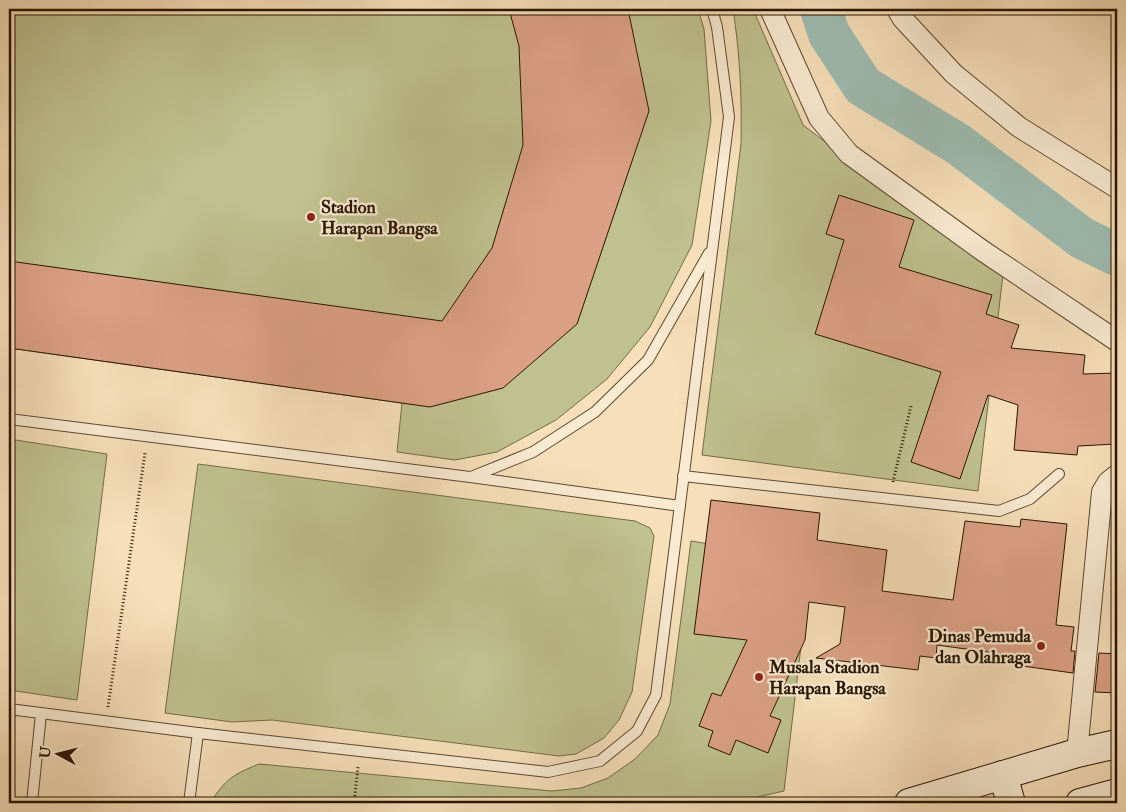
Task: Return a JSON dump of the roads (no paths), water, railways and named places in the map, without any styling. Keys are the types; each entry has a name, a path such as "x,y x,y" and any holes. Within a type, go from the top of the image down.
{"main road":[{"path":"909,803 1078,753 1117,744"},
{"path":"1003,775 1011,803"},
{"path":"1080,803 1117,793"}],"street":[{"path":"770,9 819,118 849,154 892,187 983,251 1117,341"},
{"path":"897,9 909,26 954,74 968,86 1019,127 1117,188"},
{"path":"1078,753 1102,492 1108,482 1117,475"}],"lane":[{"path":"9,709 360,752 548,772 600,761 637,731 656,695 729,117 717,27 712,9"},
{"path":"470,477 533,452 595,412 648,360 712,247"},
{"path":"9,419 470,477 680,506"},
{"path":"683,476 999,511 1030,499 1059,474"},
{"path":"32,803 41,714"},
{"path":"189,803 198,733"}],"waterway":[{"path":"821,9 829,34 863,86 958,144 1082,238 1117,255"}],"place":[{"name":"Stadion Harapan Bangsa","path":"311,217"},
{"name":"Dinas Pemuda dan Olahraga","path":"1041,646"},
{"name":"Musala Stadion Harapan Bangsa","path":"759,677"}]}
